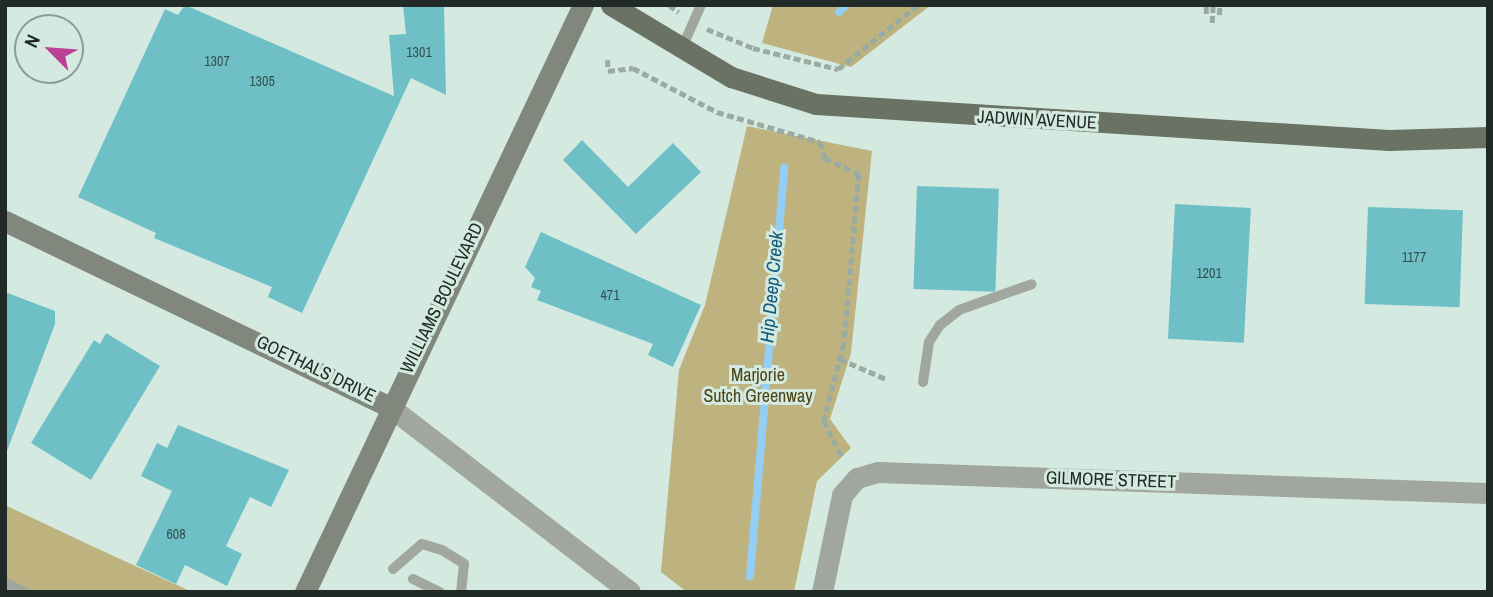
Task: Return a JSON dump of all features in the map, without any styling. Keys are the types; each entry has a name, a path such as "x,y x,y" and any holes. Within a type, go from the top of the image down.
{"main road":[{"name":"JADWIN AVENUE","path":"611,5 681,50 778,95 866,111 1389,140 1488,137"}],"street":[{"name":"WILLIAMS BOULEVARD","path":"305,592 390,407 583,5"},
{"name":"GOETHALS DRIVE","path":"5,221 390,407 630,592"},
{"name":"GILMORE STREET","path":"822,592 845,489 878,472 1488,493"},
{"path":"831,550 832,592"}],"lane":[{"path":"681,50 701,5"},
{"path":"923,382 929,342 940,325 960,310 1032,284"},
{"path":"393,569 422,544 442,550 464,564 461,592"},
{"path":"413,579 440,592"},
{"path":"5,583 24,592"}],"path":[{"path":"669,5 695,22 753,48 838,69 918,5"},
{"path":"1206,5 1206,14"},
{"path":"1212,23 1213,5"},
{"path":"1219,15 1220,5"},
{"path":"608,60 608,71 633,68 717,112 820,142 824,158 859,174 840,359 824,421 846,455 838,461"},
{"path":"840,359 886,379"}],"green space":[{"path":"773,5 931,5 851,67 762,43"},
{"name":"Marjorie Sutch Greenway","path":"747,126 872,151 851,353 830,419 851,448 817,481 794,592 687,592 661,572 679,370 705,305"},
{"path":"5,505 94,547 192,592 5,592"}],"building":[{"path":"185,5 394,96 389,35 406,34 403,5 444,5 446,95 411,78 302,313 268,297 272,287 154,238 156,233 78,197 165,9 178,15"},
{"path":"582,140 628,187 673,143 701,172 636,234 563,160"},
{"path":"917,186 999,189 995,292 913,289"},
{"path":"1175,204 1251,208 1244,343 1168,339"},
{"path":"1368,207 1463,210 1460,307 1365,304"},
{"path":"541,232 701,305 673,367 648,355 653,344 537,300 541,291 531,287 535,278 525,267"},
{"path":"5,292 55,311 55,324 7,451"},
{"path":"106,333 160,366 91,480 31,443 94,340 100,344"},
{"path":"178,425 289,470 271,507 250,497 226,546 242,554 227,586 185,565 176,584 136,565 172,491 141,476 157,443 167,448"}],"waterway":[{"name":"Hip Deep Creek","path":"839,12 846,5"},
{"name":"Hip Deep Creek","path":"750,576 784,167"}]}
